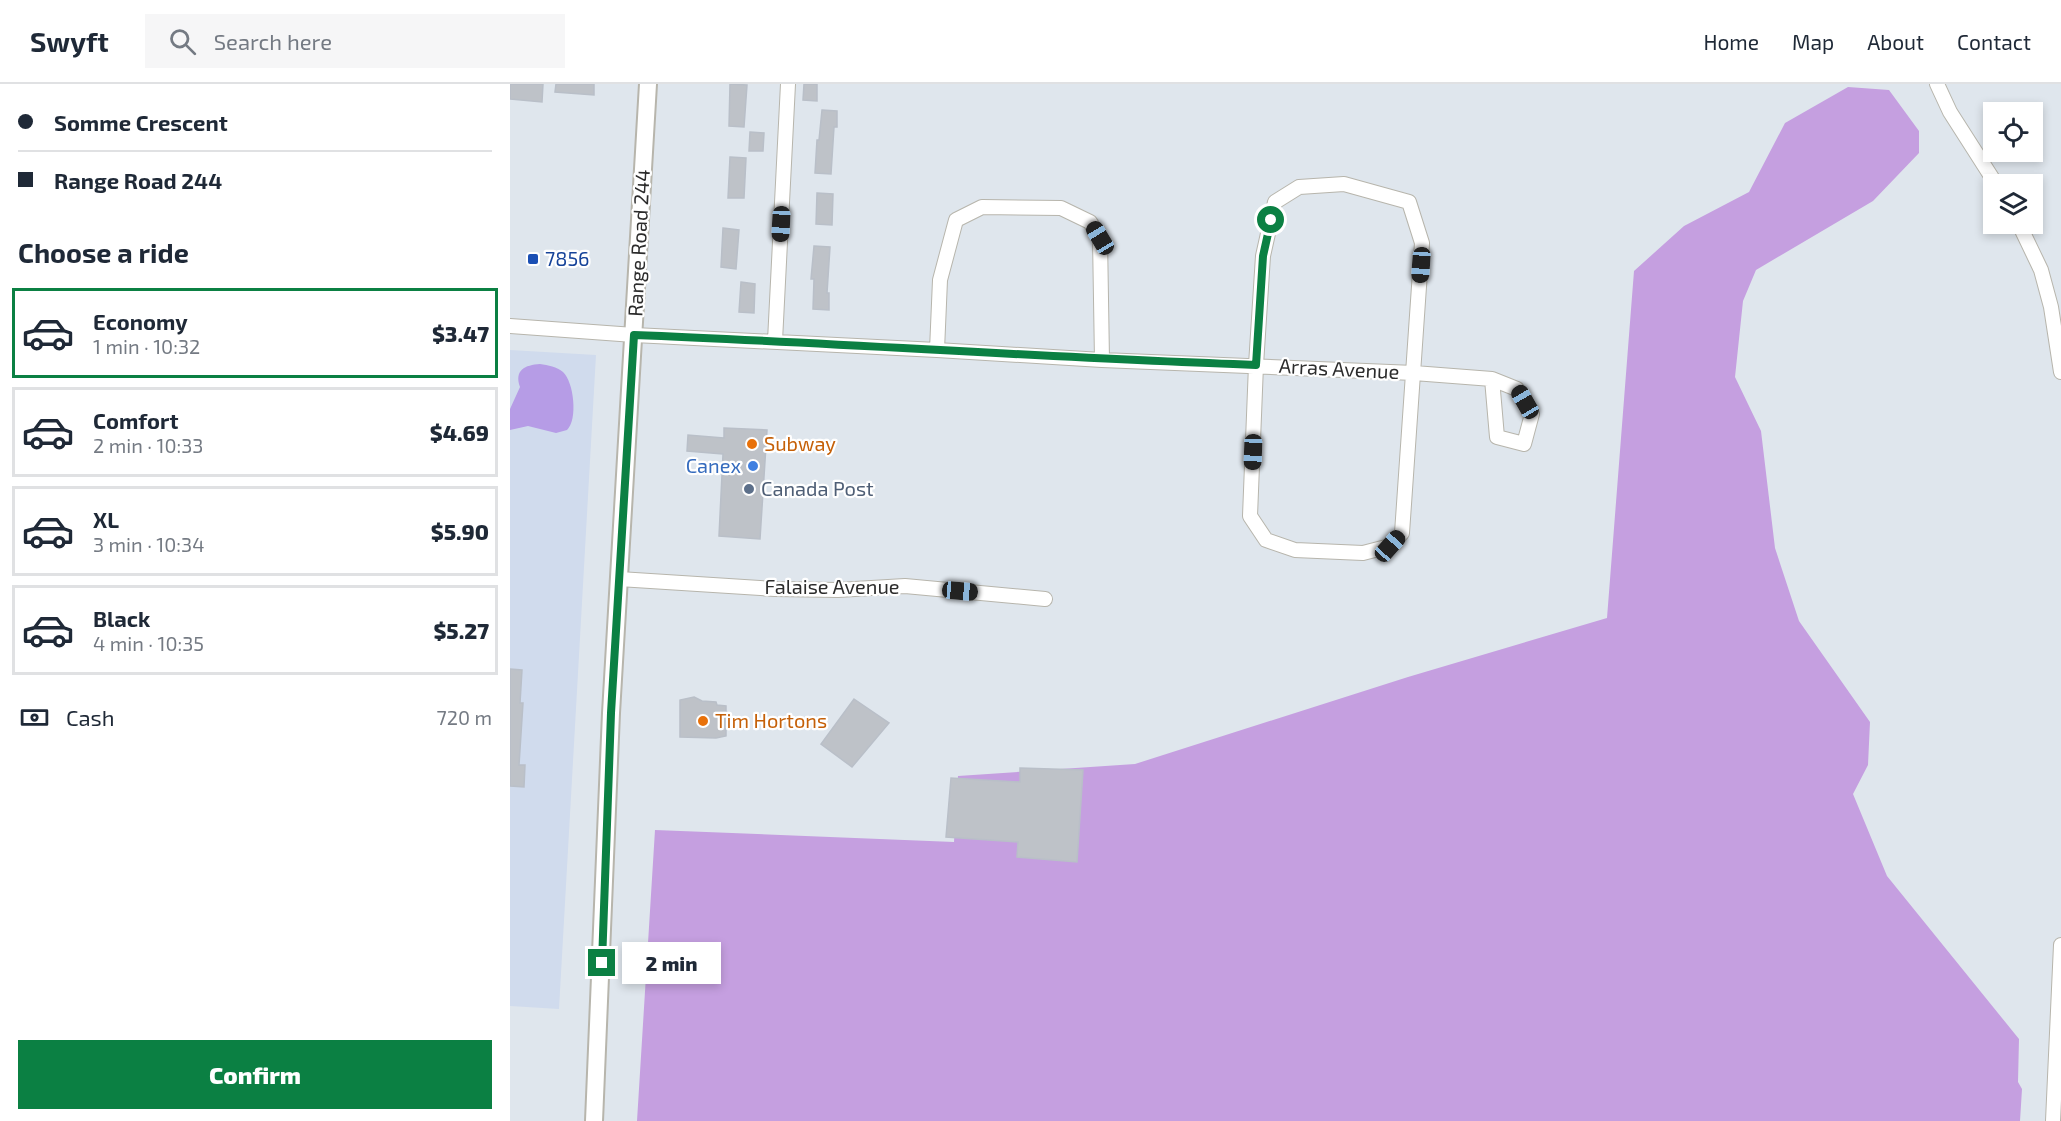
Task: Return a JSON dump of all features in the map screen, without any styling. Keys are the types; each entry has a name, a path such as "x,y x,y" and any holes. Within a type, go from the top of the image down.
{"street":[{"name":"Range Road 244","path":"594,1121 611,713 648,84"},
{"path":"775,341 789,84"},
{"path":"1937,84 1950,112 1990,174"},
{"path":"1344,184 1409,202 1422,243 1414,373 1402,533 1390,546 1363,553 1295,550 1266,540 1250,516 1263,256 1275,202 1299,187 1344,184"},
{"path":"936,350 940,280 956,220 982,207 1062,208 1090,222 1100,238 1102,360"},
{"path":"2024,234 2041,270 2051,307 2061,372"},
{"name":"Arras Avenue","path":"510,326 634,335 1102,360 1414,373 1492,379"},
{"path":"1492,379 1517,389 1532,414 1524,444 1497,437 1492,379"},
{"name":"Falaise Avenue","path":"619,579 838,590 905,586 1045,599"},
{"path":"2053,1121 2061,945"}],"shaded area":[{"path":"1848,87 1889,90 1919,131 1919,153 1873,201 1756,270 1743,301 1735,377 1761,431 1775,548 1799,621 1870,722 1868,765 1853,794 1887,876 2019,1039 2018,1082 2022,1089 2020,1121 637,1121 655,830 954,842 958,776 1135,764 1408,677 1607,618 1634,271 1684,226 1749,192 1785,123"},
{"path":"510,350 596,355 559,1009 510,1006"},
{"path":"540,364 558,369 567,377 573,401 573,418 570,425 567,430 556,433 528,426 510,430 510,409 520,387 518,376 525,367"}],"building":[{"path":"510,84 543,84 542,102 510,99"},
{"path":"556,84 594,84 594,95 555,92"},
{"path":"730,84 747,85 744,127 729,126"},
{"path":"804,84 817,84 817,101 803,100"},
{"path":"822,110 837,111 831,174 815,173"},
{"path":"750,132 764,133 763,151 749,151"},
{"path":"730,157 746,158 744,198 728,198"},
{"path":"817,193 833,194 832,225 816,224"},
{"path":"723,228 739,230 736,269 721,267"},
{"path":"814,246 830,247 827,293 829,293 829,310 813,309 814,279 811,279"},
{"path":"741,282 755,284 754,313 739,312"},
{"path":"724,428 767,430 760,539 719,536 723,454 687,451 688,435 724,438"},
{"path":"510,669 522,670 520,703 523,703 519,765 525,765 524,787 510,786"},
{"name":"Tim Hortons","path":"694,697 726,706 726,736 680,737 680,700"},
{"path":"854,699 889,723 852,767 821,744"},
{"path":"1020,768 1083,770 1077,862 1017,857 1018,842 946,837 951,778 1020,782"}],"place":[{"name":"7856","path":"533,259"},
{"name":"Subway","path":"752,444"},
{"name":"Canex","path":"753,466"},
{"name":"Canada Post","path":"749,489"},
{"name":"Tim Hortons","path":"703,721"}],"route":[{"path":"602,963 611,713 634,335 1102,360 1256,365 1263,256 1271,220"}]}
